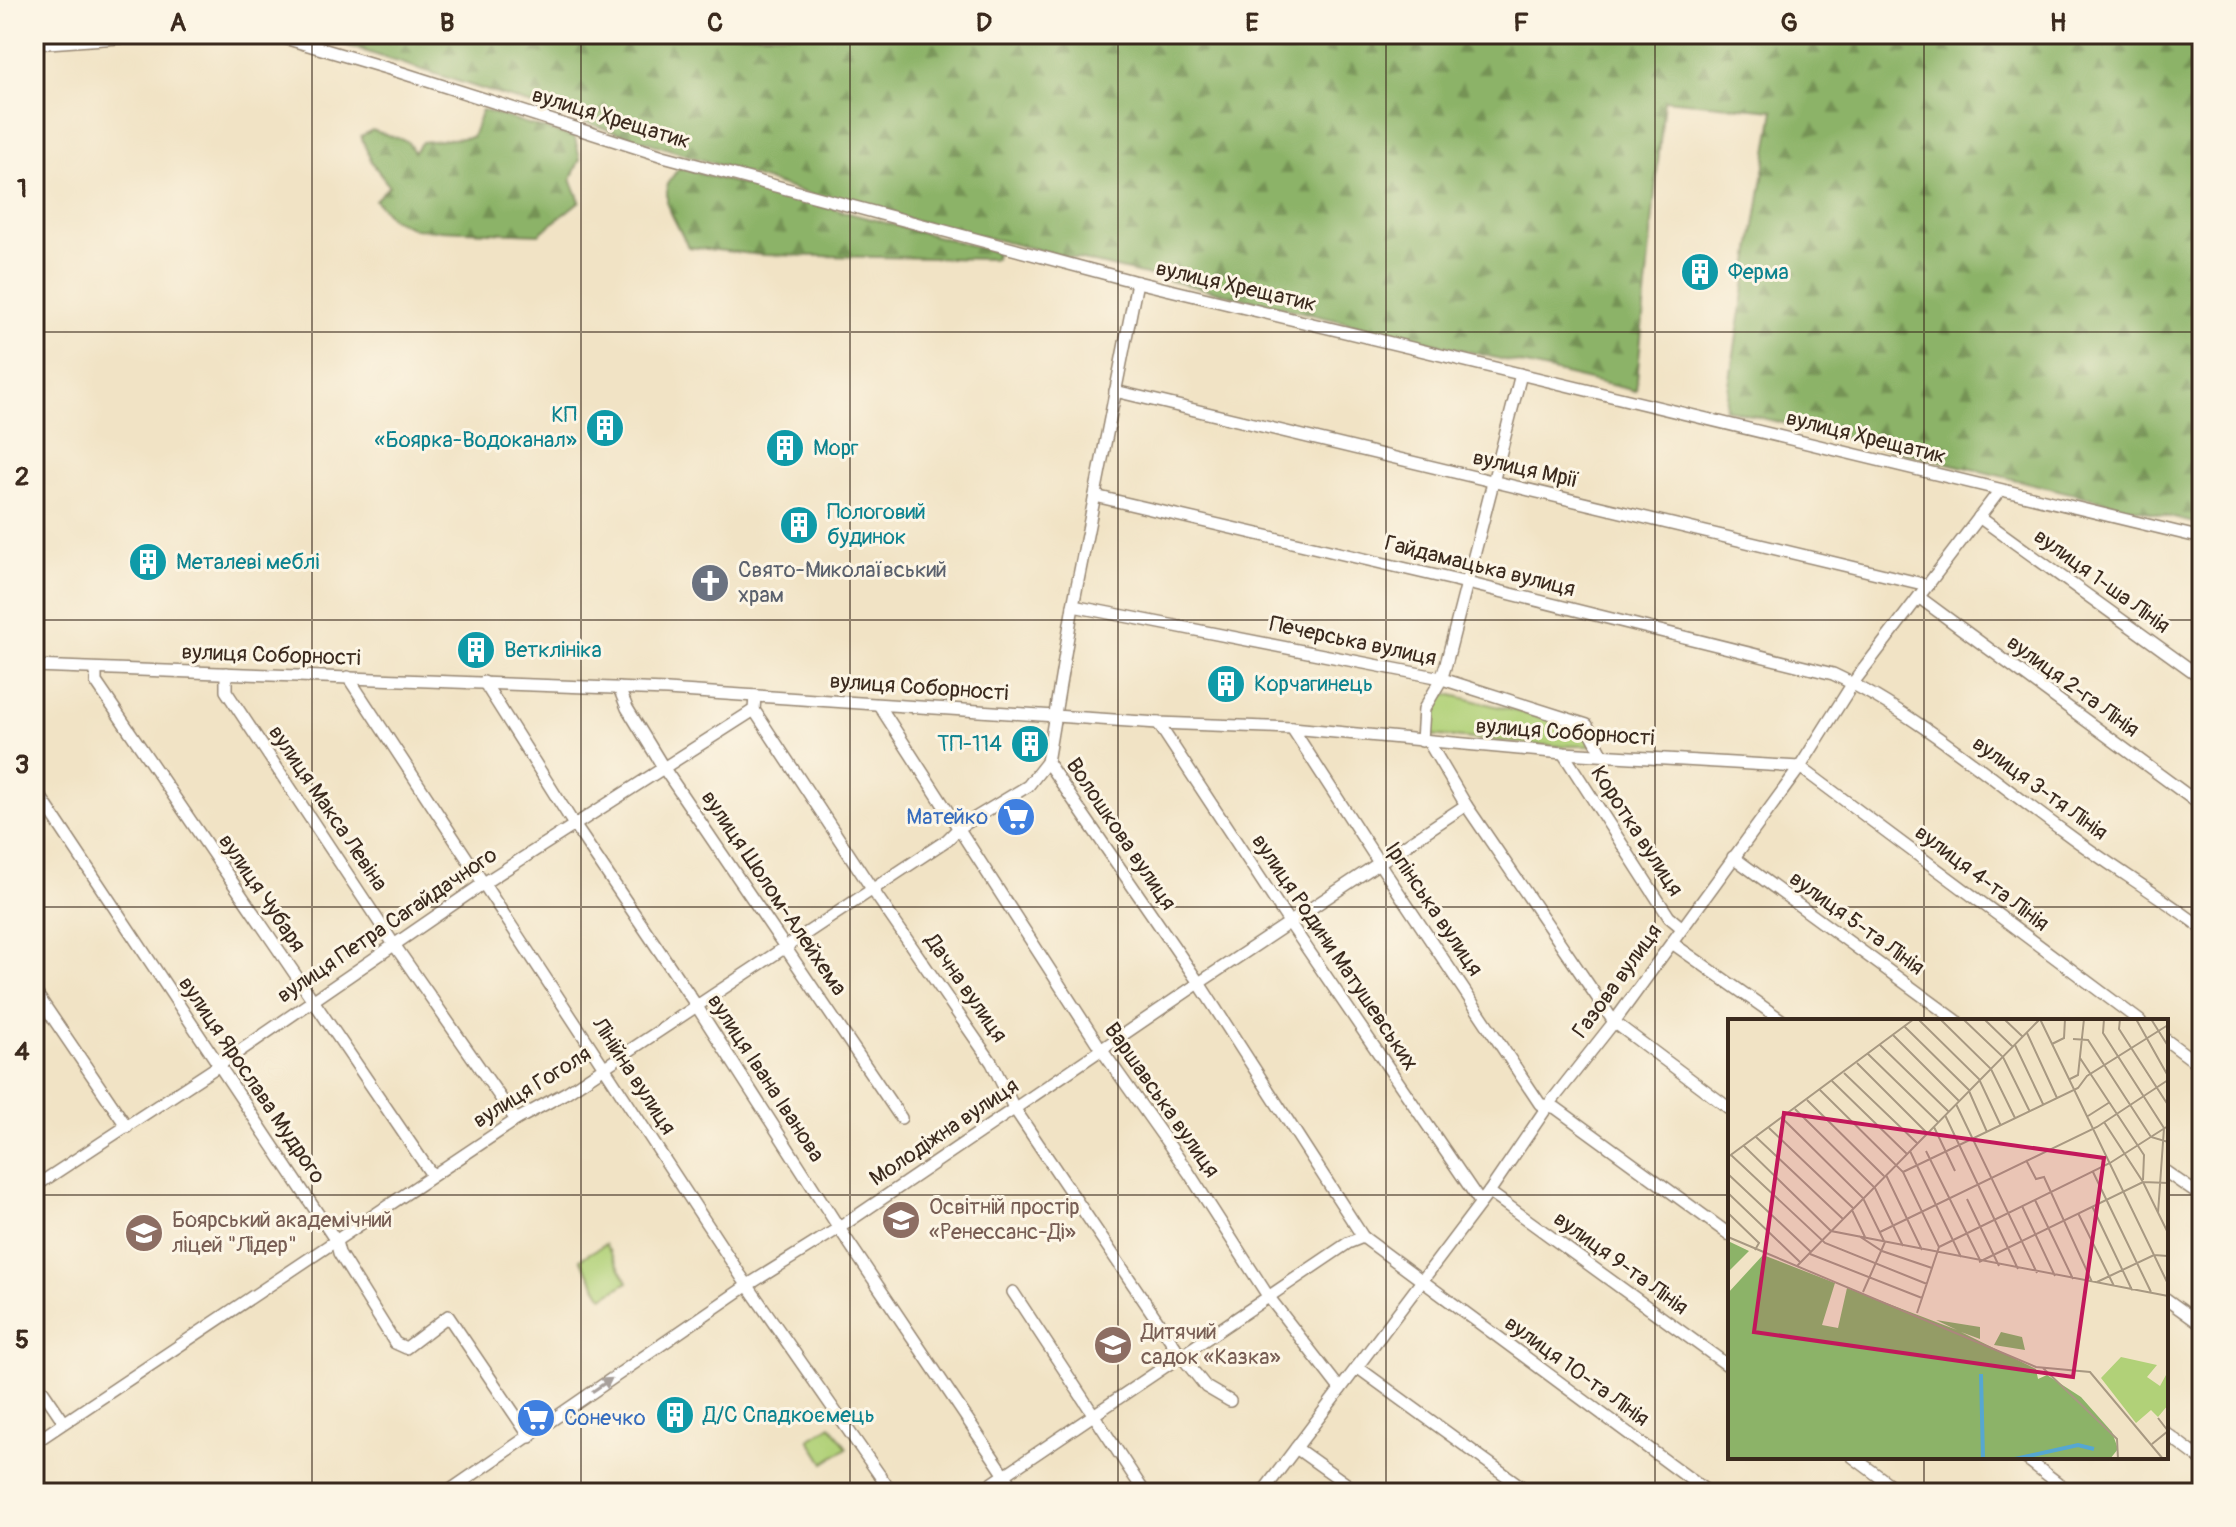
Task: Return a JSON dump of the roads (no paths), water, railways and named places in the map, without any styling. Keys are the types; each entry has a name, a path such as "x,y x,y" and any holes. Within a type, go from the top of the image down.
{"street":[{"path":"34,44 174,34"},
{"name":"вулиця Хрещатик","path":"271,34 663,156 1137,282 2202,538"},
{"name":"Волошкова вулиця","path":"1137,282 1073,606 1047,762 1199,983 1363,1237 1421,1281"},
{"path":"1521,374 1441,680 1424,709 1425,741 1614,1022 1728,1108"},
{"name":"вулиця Мрії","path":"1115,391 1927,585"},
{"name":"Газова вулиця","path":"1262,1493 1489,1192 1547,1107 1614,1022 1800,767 1853,683 2000,490"},
{"name":"Гайдамацька вулиця","path":"1095,496 1467,583 1833,674 1853,683"},
{"name":"вулиця 1-ша Лінія","path":"1979,517 2202,678"},
{"name":"вулиця 2-га Лінія","path":"1920,598 2202,806"},
{"name":"Печерська вулиця","path":"1073,606 1436,677 1587,725 1603,755"},
{"name":"вулиця Соборності","path":"34,666 619,688 1158,723 1292,728 1563,753 1800,767"},
{"name":"вулиця Чубаря","path":"96,669 96,682 432,1175"},
{"name":"вулиця Макса Левіна","path":"226,673 226,691 393,943 516,1120"},
{"name":"Лінійна вулиця","path":"348,677 748,1285 892,1493"},
{"name":"вулиця Івана Іванова","path":"484,682 839,1228 1017,1493"},
{"name":"вулиця 3-тя Лінія","path":"1853,683 1942,741 2068,835 2202,928"},
{"name":"вулиця Шолом-Алейхема","path":"619,688 627,708 663,767 901,1118"},
{"path":"754,710 755,696"},
{"name":"Варшавська вулиця","path":"879,705 1101,1049 1189,1173 1268,1296 1340,1389"},
{"name":"вулиця Петра Сагайдачного","path":"35,1185 218,1066 393,943 573,823 754,710"},
{"name":"Дачна вулиця","path":"754,710 992,1063 1014,1108 1182,1357 1206,1387 1230,1401"},
{"name":"вулиця Родини Матушевських","path":"1158,723 1480,1202"},
{"name":"Ірпінська вулиця","path":"1292,728 1540,1104 1547,1107"},
{"name":"Коротка вулиця","path":"1563,753 1669,917 1681,927"},
{"name":"вулиця Гоголя","path":"34,1443 432,1175 516,1120 567,1092 947,840 960,827 1028,786 1047,762"},
{"name":"вулиця 4-та Лінія","path":"1800,767 2137,1019"},
{"name":"вулиця Ярослава Мудрого","path":"34,787 336,1241 339,1253 395,1343 406,1348 448,1316 530,1437"},
{"name":"Молодіжна вулиця","path":"446,1493 748,1285 839,1228 1466,805"},
{"name":"вулиця 5-та Лінія","path":"1733,857 1954,1019"},
{"path":"1672,943 1780,1019"},
{"path":"34,990 127,1127"},
{"path":"2168,1042 2202,1067"},
{"path":"1547,1107 1556,1108 1728,1234"},
{"path":"2168,1173 2202,1197"},
{"name":"вулиця 9-та Лінія","path":"1489,1192 1728,1366"},
{"path":"978,1493 1268,1296 1348,1243 1363,1237"},
{"name":"вулиця 10-та Лінія","path":"1421,1281 1709,1493"},
{"path":"1013,1292 1145,1493"},
{"path":"2168,1300 2202,1325"},
{"path":"1357,1367 1530,1493"},
{"path":"34,1378 64,1422"},
{"path":"2168,1434 2202,1460"},
{"path":"1296,1448 1359,1493"},
{"path":"1856,1459 1901,1493"},
{"path":"2027,1459 2071,1493"}],"place":[{"name":"Ферма","path":"1700,272"},
{"name":"КП «Боярка-Водоканал»","path":"605,428"},
{"name":"Морг","path":"785,448"},
{"name":"Пологовий будинок","path":"799,525"},
{"name":"Металеві меблі","path":"148,562"},
{"name":"Свято-Миколаївський храм","path":"710,583"},
{"name":"Ветклініка","path":"476,650"},
{"name":"Корчагинець","path":"1226,684"},
{"name":"ТП-114","path":"1030,744"},
{"name":"Матейко","path":"1016,817"},
{"name":"Освітній простір «Ренессанс-Ді»","path":"901,1220"},
{"name":"Боярський академічний ліцей \"Лідер\"","path":"144,1233"},
{"name":"Дитячий садок «Казка»","path":"1113,1345"},
{"name":"Д/С Спадкоємець","path":"675,1415"},
{"name":"Сонечко","path":"536,1418"}]}
